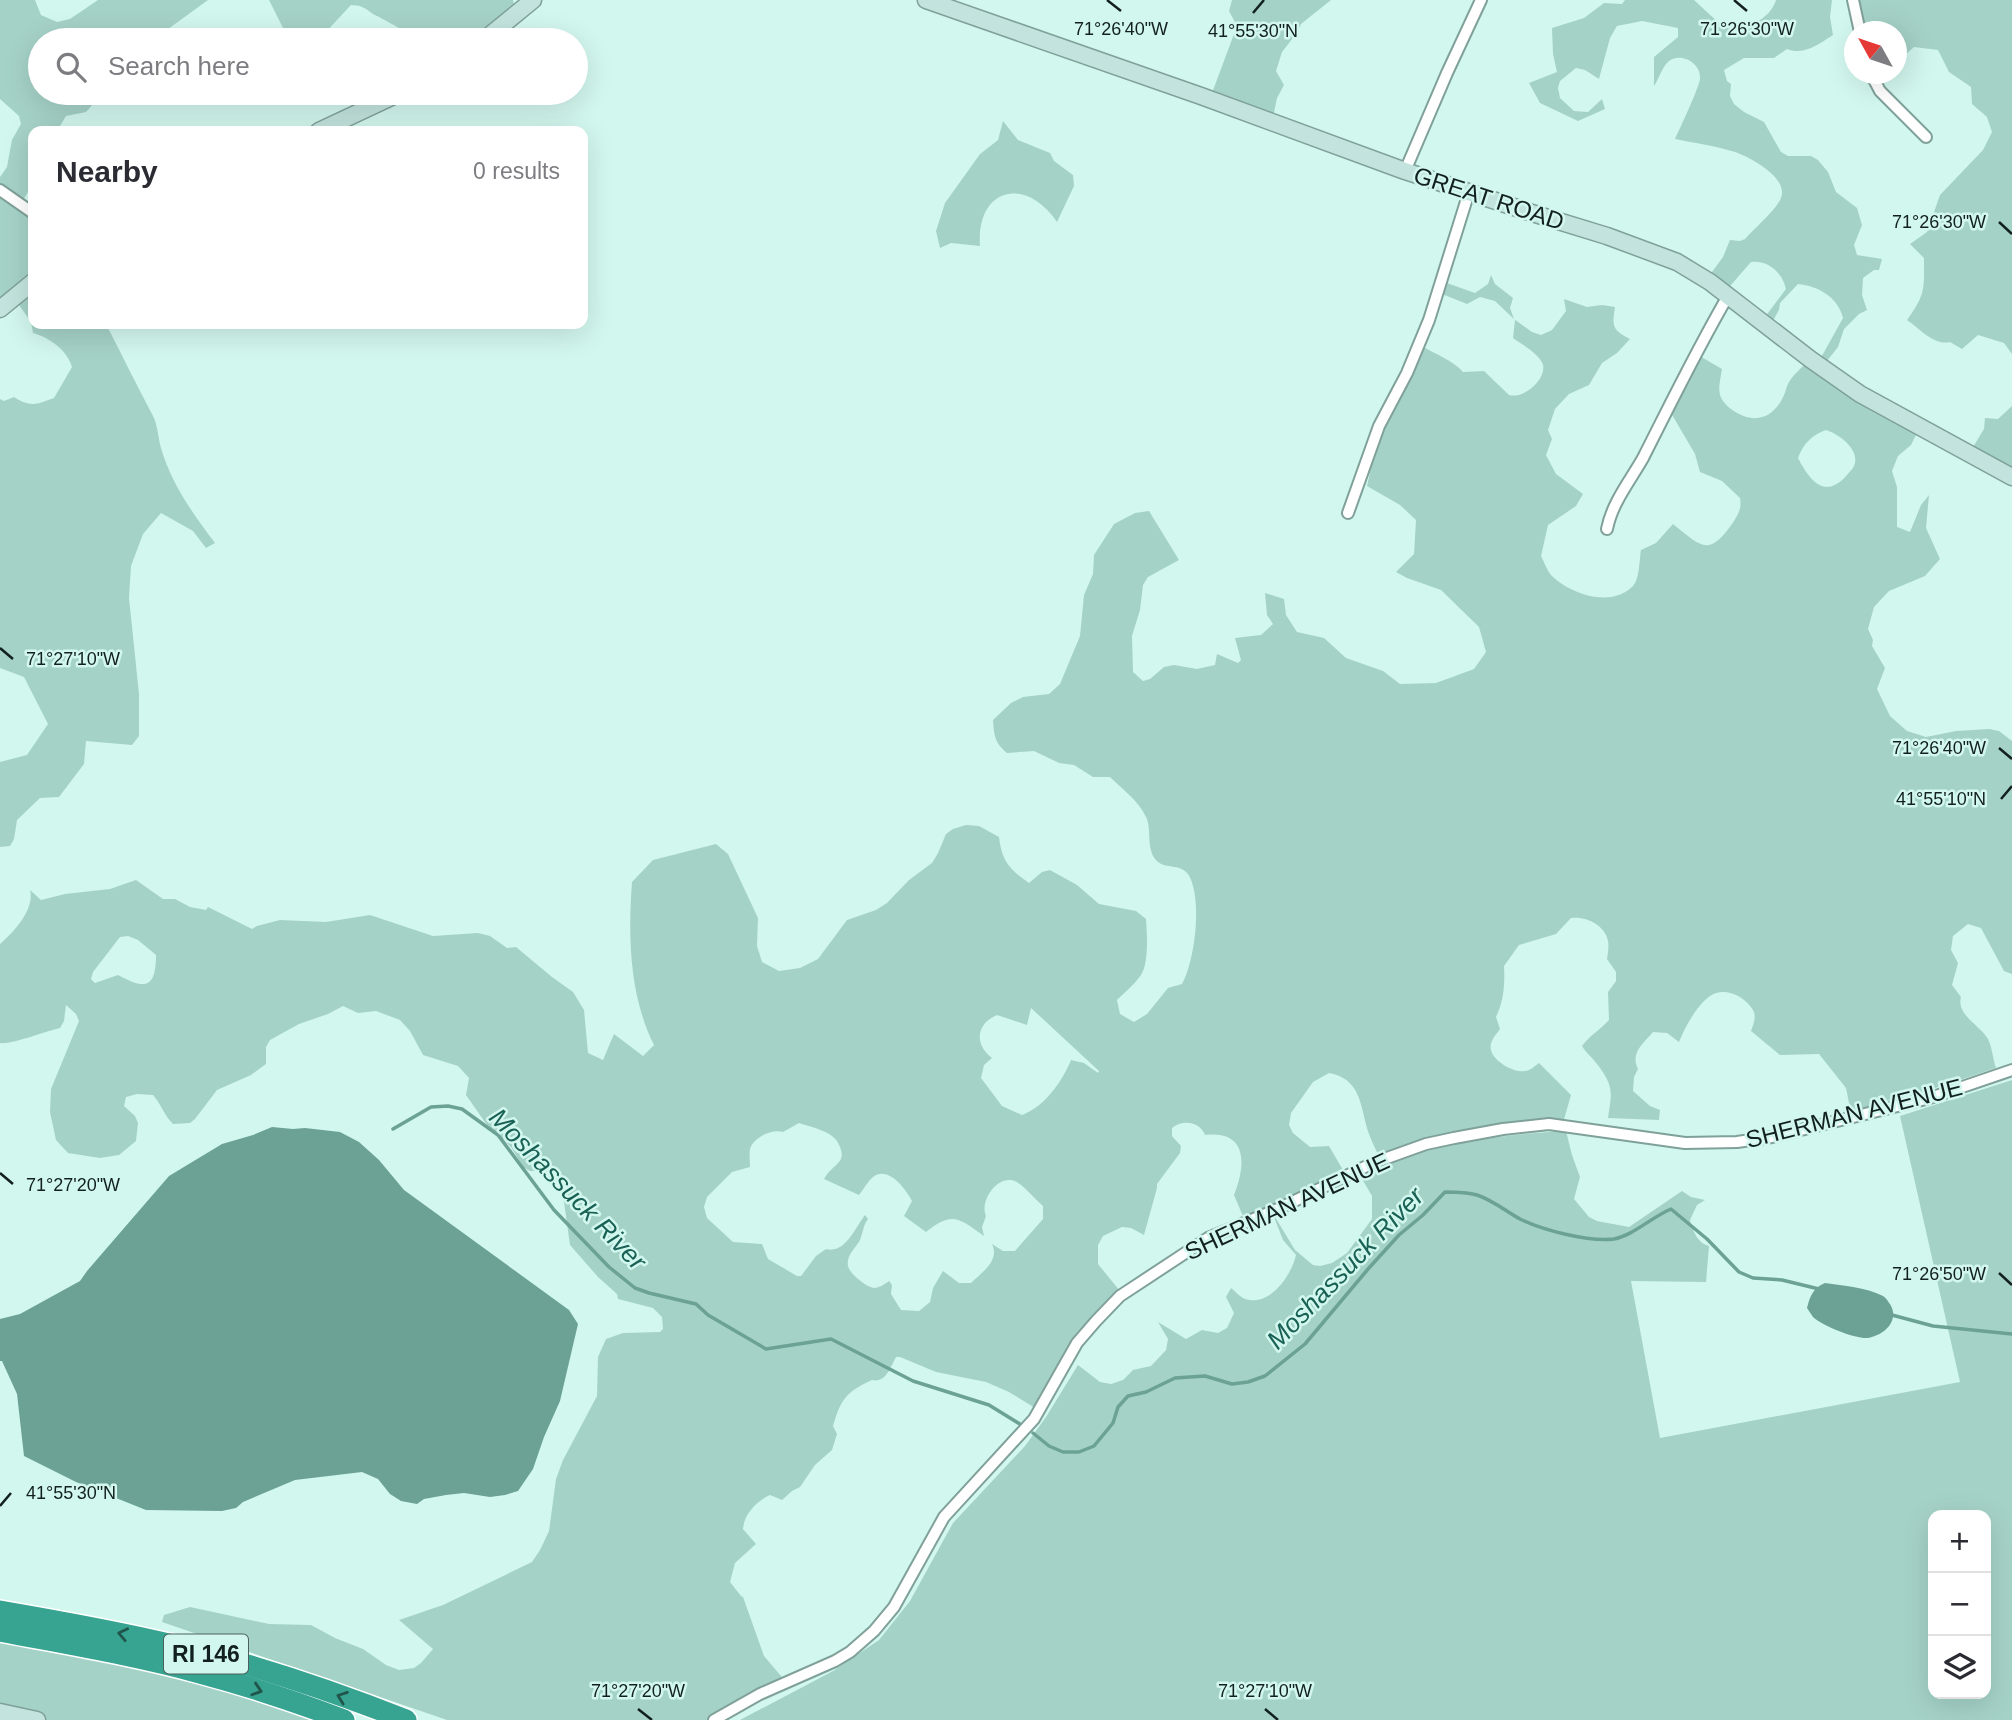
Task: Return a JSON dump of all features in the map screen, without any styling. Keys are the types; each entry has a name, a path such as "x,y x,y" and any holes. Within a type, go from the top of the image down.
{"highway":[{"name":"RI 146","path":"0,1611 119,1633 229,1660 292,1679 406,1720"},
{"name":"RI 146","path":"0,1631 136,1657 199,1673 246,1686 344,1720"}],"street":[{"path":"499,28 533,0"},
{"name":"GREAT ROAD","path":"926,0 1405,171 1653,252 1694,272 1860,394 2012,477"},
{"path":"1405,171 1481,0"},
{"path":"1853,0 1858,21"},
{"path":"1876,84 1891,104 1926,137"},
{"path":"330,126 374,105"},
{"path":"0,190 28,210"},
{"path":"1348,513 1379,426 1407,373 1429,320 1469,192"},
{"path":"0,309 28,286"},
{"path":"1607,529 1616,504 1728,296"},
{"name":"SHERMAN AVENUE","path":"714,1720 760,1694 835,1661 874,1632 894,1607 944,1517 1034,1419 1077,1343 1120,1296 1229,1227 1280,1208 1373,1164 1426,1144 1454,1138 1549,1124 1685,1143 1737,1142 1772,1137 1930,1098 2012,1070"},
{"path":"0,1712 37,1720"}],"shaded area":[{"path":"0,0 35,0 41,15 57,22 70,19 98,0 208,0 170,28 28,28 28,105 92,105 86,112 66,116 60,126 28,126 28,192 20,205 28,213 28,318 17,302 0,311 0,177 7,167 12,140 21,124 19,116 0,99"},
{"path":"269,0 513,0 521,11 502,28 399,28 360,6 351,5 330,28 283,28"},
{"path":"1232,0 1331,0 1301,24 1282,52 1276,71 1284,85 1277,98 1272,122 1209,101 1237,26 1229,11"},
{"path":"1625,0 1694,0 1720,24 1742,30 1767,15 1776,0 1832,0 1830,17 1833,35 1805,50 1787,49 1774,58 1744,58 1724,70 1727,81 1731,84 1730,96 1734,104 1764,122 1781,152 1788,156 1811,156 1818,160 1828,172 1836,192 1857,208 1862,225 1854,245 1857,255 1882,259 1879,270 1874,270 1863,278 1862,295 1867,310 1844,329 1838,347 1823,366 1919,429 1911,445 1898,456 1892,471 1897,487 1897,527 1910,532 1921,505 1929,495 1926,528 1940,559 1925,576 1889,591 1874,607 1868,629 1873,640 1872,646 1885,668 1877,689 1890,716 1907,731 1926,737 1956,731 1989,729 1999,731 2012,741 2012,974 2004,971 1981,928 1968,924 1953,936 1951,950 1958,963 1952,985 1961,997 1960,1003 1965,1015 1988,1039 1996,1068 1851,1113 1846,1088 1819,1054 1780,1055 1751,1031 1755,1015 1745,1000 1722,992 1710,996 1701,1005 1679,1042 1667,1033 1653,1032 1637,1053 1638,1069 1634,1077 1633,1091 1650,1106 1660,1110 1659,1120 1608,1118 1611,1095 1609,1084 1582,1046 1609,1020 1608,992 1616,981 1616,972 1607,959 1608,941 1603,930 1589,920 1571,918 1556,934 1519,945 1504,966 1501,1005 1496,1017 1500,1029 1491,1047 1496,1058 1515,1070 1528,1070 1539,1063 1571,1095 1563,1123 1526,1124 1380,1159 1353,1086 1339,1076 1329,1073 1313,1082 1291,1113 1289,1125 1293,1133 1310,1147 1329,1146 1343,1170 1245,1221 1234,1195 1241,1172 1240,1152 1236,1144 1219,1135 1205,1135 1199,1127 1191,1123 1181,1123 1172,1128 1172,1136 1181,1146 1180,1153 1157,1184 1144,1235 1131,1228 1122,1227 1103,1236 1098,1245 1098,1264 1124,1296 1063,1358 1035,1408 986,1382 936,1372 900,1357 896,1357 884,1377 872,1380 850,1393 842,1403 833,1426 837,1434 832,1450 815,1465 800,1487 782,1500 770,1495 756,1504 746,1518 743,1529 756,1544 735,1563 730,1582 743,1597 764,1656 787,1683 725,1720 447,1720 162,1622 164,1615 190,1607 269,1624 311,1625 363,1649 386,1665 399,1670 414,1668 433,1649 399,1620 443,1605 532,1562 549,1531 556,1479 563,1460 597,1396 598,1357 606,1339 623,1333 660,1332 663,1329 662,1317 653,1308 618,1299 617,1294 570,1245 564,1202 554,1177 544,1171 530,1171 523,1167 511,1147 487,1125 466,1095 469,1078 458,1066 423,1055 410,1031 400,1020 376,1011 358,1013 343,1006 299,1024 270,1040 266,1047 266,1064 251,1075 217,1090 190,1123 173,1124 153,1095 137,1094 126,1097 124,1106 135,1116 138,1123 136,1141 119,1155 100,1158 68,1153 56,1140 50,1112 51,1089 79,1021 76,1014 66,1005 64,1021 60,1028 0,1043 0,944 17,927 26,912 31,897 30,890 41,900 65,894 110,889 136,880 163,899 175,899 190,907 206,910 208,907 252,929 280,920 326,922 370,915 433,936 478,933 490,936 507,948 516,947 573,992 584,1010 588,1053 603,1060 614,1034 643,1056 654,1045 639,1006 635,986 630,923 632,882 653,860 716,844 728,854 758,918 757,946 762,962 779,971 800,968 818,959 847,920 876,910 887,903 909,880 932,863 946,834 966,825 979,826 999,837 1008,864 1029,883 1042,872 1050,870 1077,885 1099,904 1136,911 1146,919 1147,948 1144,970 1117,1000 1120,1014 1134,1022 1147,1014 1168,988 1182,984 1187,974 1196,929 1193,884 1185,871 1155,859 1148,822 1143,811 1110,777 1093,777 1074,765 1059,763 1034,751 1007,753 996,739 993,720 1011,703 1023,697 1049,694 1060,684 1080,636 1084,595 1093,574 1094,555 1114,524 1135,513 1149,511 1179,560 1148,577 1143,585 1140,610 1132,636 1133,672 1143,681 1150,679 1164,667 1174,665 1197,669 1215,665 1217,654 1238,663 1241,660 1235,638 1261,635 1273,624 1267,615 1265,593 1284,599 1286,615 1297,632 1324,638 1346,658 1383,671 1400,684 1436,683 1474,669 1486,652 1479,627 1441,590 1396,572 1414,554 1416,520 1400,505 1367,486 1380,427 1422,346 1450,361 1463,372 1484,371 1509,395 1521,394 1533,387 1543,371 1538,357 1513,338 1515,320 1495,301 1480,297 1467,304 1442,294 1447,283 1475,293 1488,284 1491,275 1495,284 1513,298 1510,308 1514,319 1541,335 1552,330 1566,311 1564,299 1587,307 1615,307 1615,327 1630,339 1617,353 1602,363 1589,385 1569,394 1555,409 1548,430 1552,439 1546,455 1556,474 1583,494 1576,506 1548,525 1541,556 1550,573 1559,582 1590,596 1613,597 1632,587 1638,575 1641,550 1656,543 1673,524 1698,543 1710,545 1724,535 1739,512 1740,498 1722,481 1700,472 1695,454 1671,413 1698,355 1722,369 1720,396 1731,409 1747,417 1762,417 1774,410 1790,381 1810,359 1818,363 1843,318 1837,304 1826,294 1813,287 1798,284 1780,303 1770,326 1762,321 1786,289 1778,272 1763,263 1751,262 1724,293 1706,280 1723,257 1730,240 1745,239 1775,208 1782,190 1767,169 1742,155 1675,139 1700,78 1693,63 1678,58 1666,64 1654,86 1654,57 1678,37 1678,28 1642,21 1617,26 1610,38 1599,79 1576,68 1560,81 1560,98 1574,111 1588,112 1602,99 1605,109 1578,121 1540,103 1529,83 1557,72 1552,28 1584,18 1604,3 1622,4","holes":["1826,430 1837,435 1852,449 1855,460 1847,475 1832,486 1825,487 1813,480 1798,458 1812,437","128,936 138,940 156,955 154,975 147,983 135,983 118,975 95,983 91,979 93,972 120,937","1031,1008 1099,1071 1098,1073 1084,1063 1071,1060 1051,1093 1038,1106 1022,1115 1002,1106 981,1078 984,1065 992,1058 982,1047 980,1035 985,1024 997,1015 1027,1025","799,1123 833,1137 842,1156 824,1179 859,1195 871,1179 879,1174 896,1180 912,1201 904,1216 926,1232 943,1221 955,1219 984,1236 982,1227 988,1196 997,1184 1010,1180 1020,1184 1043,1206 1043,1219 1015,1251 1003,1251 992,1244 992,1261 971,1283 959,1283 943,1271 933,1288 930,1302 919,1311 901,1310 891,1294 892,1285 889,1281 874,1288 859,1280 849,1269 848,1258 860,1240 868,1219 865,1215 844,1244 833,1250 826,1249 816,1256 801,1276 797,1276 768,1259 762,1244 733,1242 707,1218 704,1207 707,1197 732,1172 750,1167 750,1149 755,1141 769,1133 783,1132"]},
{"path":"1849,0 2012,0 2012,354 2004,343 1978,335 1962,349 1950,342 1938,341 1907,320 1921,297 1924,277 1924,258 1910,244 1927,232 1940,195 1983,150 1992,132 1987,117 1972,104 1971,87 1949,72 1938,50 1914,47 1907,53 1907,21 1856,21"},
{"path":"1003,121 1018,140 1050,153 1054,161 1073,175 1074,186 1057,222 1044,207 1031,198 1018,194 1005,195 994,201 986,211 981,226 980,246 951,243 940,248 936,231 945,203 980,154 998,140"},
{"path":"32,329 109,329 155,420 161,448 171,474 215,543 206,548 193,531 161,513 143,534 131,566 129,598 139,694 139,736 132,745 86,741 84,764 59,797 40,798 17,820 10,846 0,847 0,762 27,755 48,724 24,677 0,668 0,399 4,401 14,397 34,404 54,398 72,367 57,346 33,333"},
{"path":"2012,406 2012,475 1970,452 1984,429 1985,418 1998,419"},
{"path":"2012,1080 2012,1720 740,1720 833,1671 879,1640 910,1601 953,1523 1025,1446 1078,1365 1100,1382 1111,1384 1123,1380 1133,1370 1151,1366 1166,1350 1168,1339 1158,1322 1186,1339 1202,1330 1218,1333 1227,1328 1234,1313 1226,1297 1231,1288 1245,1299 1254,1300 1271,1294 1284,1280 1296,1255 1283,1240 1272,1212 1295,1250 1313,1265 1332,1263 1347,1253 1372,1219 1372,1196 1358,1172 1408,1155 1486,1139 1566,1131 1580,1177 1574,1199 1589,1217 1597,1221 1629,1227 1682,1191 1691,1197 1705,1200 1697,1205 1690,1220 1699,1239 1709,1246 1706,1282 1631,1281 1660,1438 1960,1382 1900,1116"},
{"path":"272,1127 340,1132 359,1142 379,1160 404,1190 569,1310 578,1324 560,1401 533,1469 518,1491 490,1497 464,1493 446,1495 424,1499 417,1504 401,1501 390,1494 378,1479 362,1472 295,1480 243,1502 236,1508 222,1511 146,1510 76,1482 24,1456 17,1394 0,1361 0,1319 20,1314 80,1281 169,1176 222,1144"},
{"path":"1825,1283 1862,1289 1883,1296 1893,1310 1889,1326 1880,1334 1862,1338 1818,1321 1807,1308 1813,1293"},
{"path":"0,1631 343,1720 0,1720"}],"waterway":[{"name":"Moshassuck River","path":"393,1129 431,1107 462,1109 498,1135 554,1210 609,1267 635,1288 696,1304 708,1315 766,1349 831,1339 913,1381 989,1405 1023,1426"},
{"name":"Moshassuck River","path":"1033,1433 1049,1446 1063,1452 1079,1452 1094,1446 1113,1423 1118,1407 1128,1396 1146,1392 1175,1378 1205,1376 1232,1384 1265,1376 1305,1344 1399,1235 1445,1192 1477,1195 1529,1223 1591,1239 1621,1237 1671,1209 1707,1239 1739,1272 1753,1278 1782,1280 1819,1289"},
{"name":"Moshassuck River","path":"1892,1315 1933,1326 2012,1334"}]}
